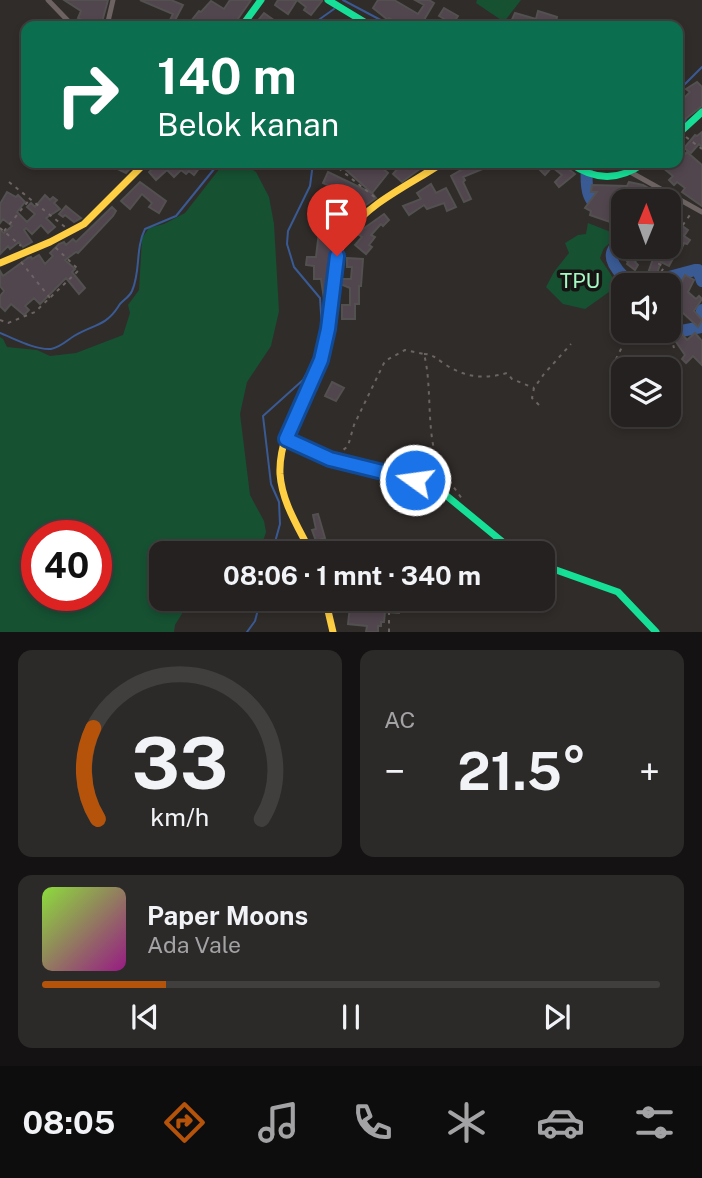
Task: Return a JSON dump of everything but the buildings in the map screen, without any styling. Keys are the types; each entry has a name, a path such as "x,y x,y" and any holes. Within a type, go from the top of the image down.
{"street":[{"path":"48,0 68,21"},
{"path":"108,21 113,0"},
{"path":"246,21 261,0"},
{"path":"328,0 363,21"},
{"path":"683,130 702,113"},
{"path":"0,264 71,232 97,212 140,168"},
{"path":"305,541 282,492 279,469 286,439 321,360 328,329 337,256 353,224 381,201 434,168"},
{"path":"576,168 589,175 610,177 632,173 638,168"},
{"path":"632,173 702,212"},
{"path":"286,439 330,459 430,485 501,541"},
{"path":"555,570 618,592 656,632"},
{"path":"328,611 333,632"}],"path":[{"path":"683,137 702,149"},
{"path":"338,168 381,201"},
{"path":"9,182 71,232"},
{"path":"4,231 30,198"},
{"path":"681,228 694,209"},
{"path":"0,228 27,251"},
{"path":"0,320 8,323 35,312 79,270 50,242"},
{"path":"17,255 50,298"},
{"path":"660,273 664,267 659,264 662,259"},
{"path":"673,343 674,348"},
{"path":"539,405 532,398 534,388 571,344"},
{"path":"330,459 348,446 354,425 385,362 404,350 431,354 458,373 492,377 506,373 512,379 534,388"},
{"path":"424,354 428,369 432,431 439,465 468,508"},
{"path":"389,611 389,632"}],"green space":[{"path":"477,0 521,0 505,21 476,3"},
{"path":"220,168 250,168 256,172 269,197 274,224 279,311 271,346 247,382 240,414 250,495 264,521 266,532 263,541 149,541 149,611 184,611 174,632 0,632 0,337 7,347 37,350 50,356 76,353 123,335 130,313 128,305 139,290 142,238 149,228 185,213"},
{"name":"TPU","path":"588,223 611,232 611,242 604,248 600,258 611,275 611,291 585,309 563,304 546,287 569,253 565,243 578,235 586,234"}],"waterway":[{"path":"343,0 383,21"},
{"path":"317,21 334,9"},
{"path":"683,86 702,67"},
{"path":"683,113 702,98"},
{"path":"0,333 32,346 51,349 109,318 132,291 145,229 176,216 215,168"},
{"path":"275,541 280,524 279,502 271,484 263,416 303,380 316,357 322,329 320,298 294,267 287,244 288,231 310,186 312,168"},
{"path":"587,168 590,197 599,207 611,212"},
{"path":"612,259 620,273"},
{"path":"681,274 698,270 702,281"},
{"path":"681,331 702,327"},
{"path":"247,632 255,621 258,611"}],"traffic: fast":[{"path":"246,21 261,0"},
{"path":"328,0 363,21"},
{"path":"683,129 702,112"},
{"path":"578,168 598,176 616,176 636,168"},
{"path":"286,439 331,460 415,481 442,492 501,541"},
{"path":"555,570 618,592 656,632"}],"traffic: slow":[{"path":"0,263 84,224 140,168"},
{"path":"305,541 281,485 281,457 290,426 324,350 337,259 349,232 367,212 434,168"},
{"path":"328,611 333,632"}],"route":[{"path":"337,256 328,329 321,360 286,439 330,459 415,480"}]}
